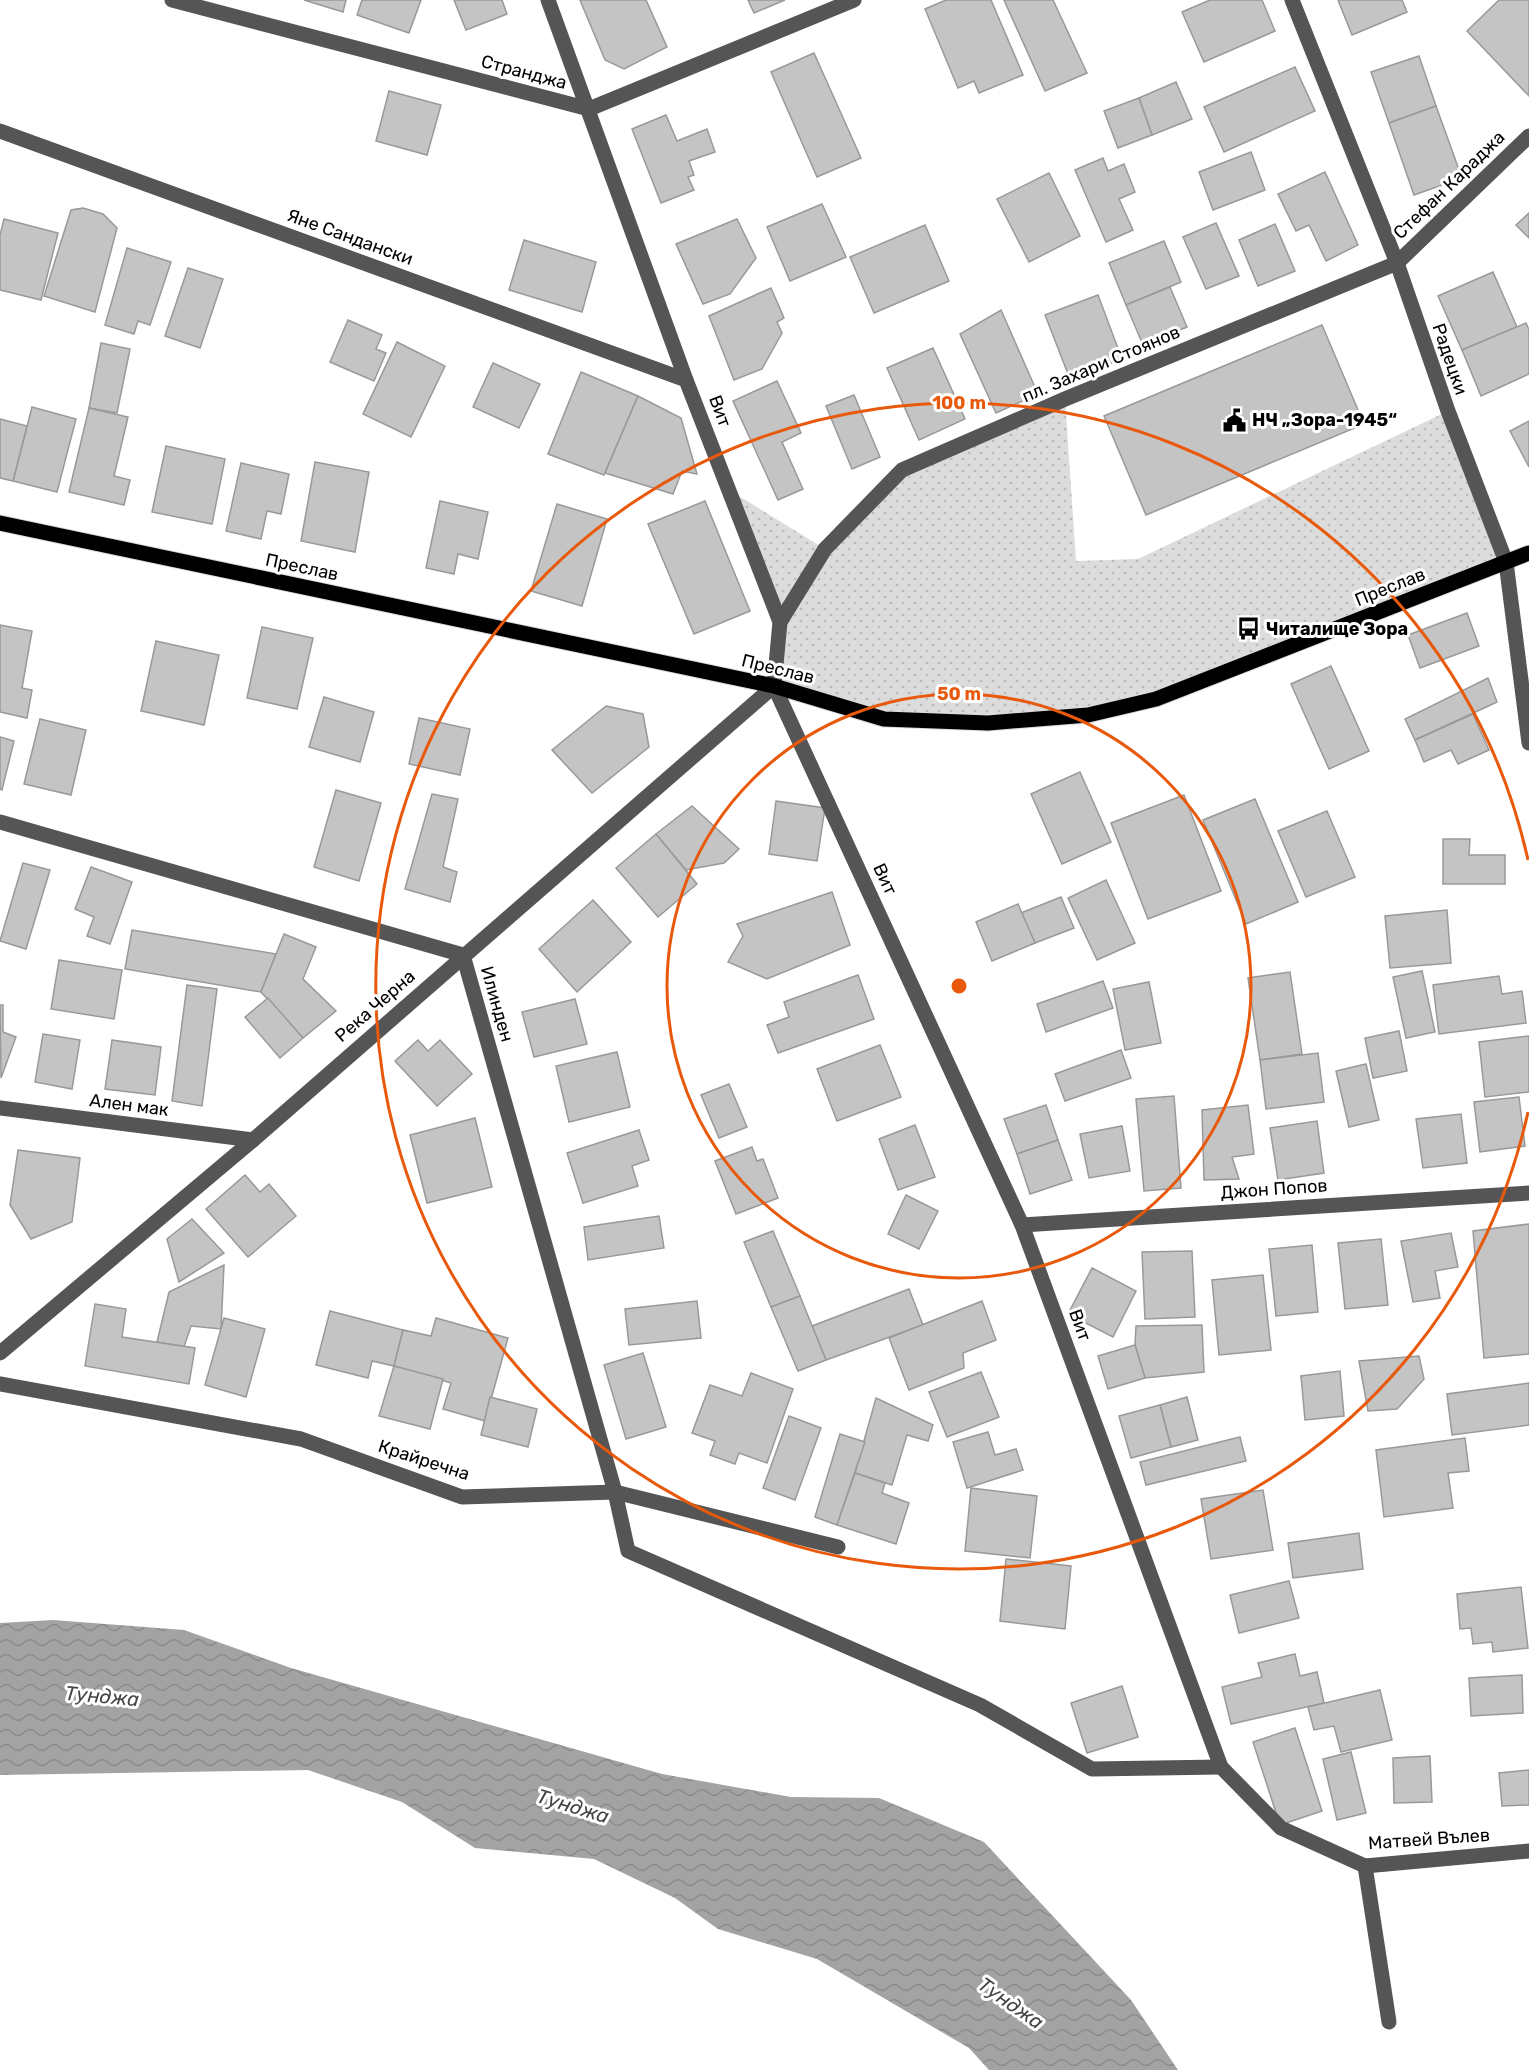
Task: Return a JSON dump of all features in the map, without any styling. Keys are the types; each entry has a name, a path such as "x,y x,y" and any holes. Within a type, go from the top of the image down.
{"main road":[{"name":"Преслав","path":"0,523 774,686 884,719 988,723 1088,714 1156,699 1529,553"}],"street":[{"name":"Странджа","path":"172,0 589,109"},
{"name":"Вит","path":"548,0 686,380 780,622 774,686 1022,1225 1221,1767"},
{"path":"589,109 854,0"},
{"name":"Радецки","path":"1292,0 1397,263 1448,411 1506,562 1529,743"},
{"name":"Яне Сандански","path":"0,131 686,380"},
{"name":"Стефан Караджа","path":"1397,263 1529,136"},
{"name":"пл. Захари Стоянов","path":"780,622 825,549 902,470 1065,399 1397,263"},
{"name":"Река Черна","path":"0,1353 253,1140 774,686"},
{"name":"Илинден","path":"0,822 463,955 615,1492 628,1551 980,1705 1092,1769 1221,1767"},
{"name":"Ален мак","path":"0,1108 253,1140"},
{"name":"Джон Попов","path":"1022,1225 1529,1192"},
{"name":"Крайречна","path":"0,1384 301,1439 462,1497 615,1492 838,1547"},
{"name":"Матвей Вълев","path":"1221,1767 1281,1828 1365,1866 1529,1851"},
{"path":"1365,1866 1389,2022"}],"shaded area":[{"path":"1065,399 1076,561 1138,559 1448,411 1506,562 1156,699 1088,715 884,719 774,686 780,622 729,490 825,549 902,470"}],"water":[{"name":"Тунджа","path":"53,1620 184,1630 291,1668 662,1774 791,1797 879,1798 984,1842 1131,2000 1178,2070 989,2070 969,2048 817,1959 718,1929 675,1898 594,1859 475,1848 402,1802 308,1770 0,1775 0,1623"}],"building":[{"path":"304,0 346,0 343,12"},
{"path":"362,0 421,0 409,33 357,15"},
{"path":"454,0 502,0 507,14 466,30"},
{"path":"580,0 646,0 667,47 624,69 605,60"},
{"path":"748,0 785,0 754,13"},
{"path":"946,0 991,0 1023,75 979,93 974,81 958,88 925,9"},
{"path":"1004,0 1053,0 1087,73 1045,91"},
{"path":"1210,0 1262,0 1275,31 1204,62 1182,12"},
{"path":"1338,0 1402,0 1407,12 1352,35"},
{"path":"1499,0 1529,0 1529,96 1467,31"},
{"path":"814,53 861,158 817,177 771,72"},
{"path":"1419,56 1436,106 1389,123 1371,72"},
{"path":"1295,67 1315,111 1224,152 1204,107"},
{"path":"1176,82 1192,119 1152,135 1139,98"},
{"path":"389,91 441,105 427,155 376,141"},
{"path":"1139,98 1152,135 1118,148 1104,111"},
{"path":"1436,106 1462,178 1414,195 1389,123"},
{"path":"666,115 677,141 707,129 715,152 689,161 694,175 688,177 694,190 661,203 632,129"},
{"path":"1251,152 1265,190 1213,210 1199,172"},
{"path":"1103,158 1108,171 1124,164 1135,192 1119,199 1133,230 1106,242 1075,170"},
{"path":"1325,172 1358,245 1326,261 1309,225 1296,231 1278,194"},
{"path":"1049,173 1080,236 1029,262 997,199"},
{"path":"822,204 846,257 790,281 767,227"},
{"path":"83,208 103,214 117,228 95,312 44,296 71,210"},
{"path":"1529,213 1529,238 1516,225"},
{"path":"4,219 58,233 41,300 0,290 0,235"},
{"path":"737,219 756,258 730,294 703,304 676,244"},
{"path":"1216,223 1239,276 1206,289 1183,237"},
{"path":"1275,224 1295,271 1258,286 1239,240"},
{"path":"925,225 949,281 874,313 850,257"},
{"path":"524,240 596,262 582,312 509,290"},
{"path":"1164,241 1181,282 1126,305 1109,263"},
{"path":"127,248 171,262 150,325 138,321 134,334 105,325"},
{"path":"188,268 223,279 200,348 165,336"},
{"path":"1493,272 1517,327 1462,350 1438,296"},
{"path":"1170,287 1187,327 1143,345 1126,305"},
{"path":"771,288 784,318 777,322 782,333 762,369 734,380 709,316"},
{"path":"1098,295 1122,359 1070,379 1045,315"},
{"path":"1001,310 1038,394 996,413 960,334"},
{"path":"348,320 382,335 376,349 386,353 374,381 330,362"},
{"path":"1526,323 1529,330 1529,374 1481,396 1462,350"},
{"name":"НЧ „Зора-1945“","path":"1322,325 1364,424 1146,515 1104,416"},
{"path":"397,342 445,366 411,437 363,414"},
{"path":"101,343 130,349 117,413 89,408"},
{"path":"933,348 965,419 919,440 887,368"},
{"path":"493,363 540,384 519,428 473,407"},
{"path":"581,372 638,396 604,475 548,454"},
{"path":"777,381 801,433 782,442 803,489 778,500 733,401"},
{"path":"854,395 880,457 852,469 826,406"},
{"path":"638,396 681,418 697,474 682,471 673,494 605,473"},
{"path":"32,407 76,419 57,492 13,481"},
{"path":"89,408 128,417 114,476 130,480 124,505 69,492"},
{"path":"0,419 27,426 13,481 0,478"},
{"path":"1529,421 1529,467 1510,431"},
{"path":"166,446 225,459 212,524 152,512"},
{"path":"315,462 369,472 355,552 301,541"},
{"path":"241,463 289,474 281,514 267,511 261,539 226,531"},
{"path":"440,501 488,512 478,559 458,554 454,574 426,568"},
{"path":"705,501 750,611 694,634 648,524"},
{"path":"557,504 607,519 582,606 531,591"},
{"path":"1467,613 1479,646 1420,668 1408,635"},
{"path":"0,625 32,631 22,688 32,690 27,718 0,712"},
{"path":"262,627 313,638 297,709 247,698"},
{"path":"156,641 219,655 204,725 141,711"},
{"path":"1331,666 1369,751 1329,769 1291,684"},
{"path":"1488,678 1497,702 1415,740 1405,719"},
{"path":"324,697 374,712 360,762 309,747"},
{"path":"606,706 643,714 649,747 592,793 552,750"},
{"path":"1473,714 1489,750 1458,764 1451,750 1424,762 1415,740"},
{"path":"419,718 470,729 460,775 409,764"},
{"path":"40,719 86,730 71,795 24,784"},
{"path":"0,737 14,741 2,790 0,789"},
{"path":"1080,772 1111,842 1062,864 1031,794"},
{"path":"336,790 381,803 359,881 314,867"},
{"path":"432,794 458,799 443,867 457,872 450,902 405,889"},
{"path":"1184,795 1221,891 1148,919 1111,823"},
{"path":"1255,799 1298,902 1246,924 1203,820"},
{"path":"776,801 825,808 817,861 769,854"},
{"path":"692,806 739,849 724,863 686,870 656,834"},
{"path":"1327,811 1355,877 1306,897 1278,831"},
{"path":"656,834 697,884 658,917 616,868"},
{"path":"1443,839 1470,839 1469,855 1505,855 1505,884 1443,884"},
{"path":"23,863 50,870 26,949 0,941"},
{"path":"91,867 132,882 110,944 87,936 94,917 75,909"},
{"path":"1106,880 1135,943 1097,960 1068,898"},
{"path":"832,892 850,945 767,979 728,962 743,936 737,924"},
{"path":"1061,897 1074,928 1035,943 1021,913"},
{"path":"593,900 631,942 577,992 539,949"},
{"path":"1018,904 1035,943 992,961 976,922"},
{"path":"1447,910 1451,963 1390,968 1385,916"},
{"path":"132,930 276,954 261,992 125,969"},
{"path":"284,934 316,947 303,979 336,1011 303,1038 261,992"},
{"path":"59,960 122,970 114,1019 51,1009"},
{"path":"1422,971 1435,1032 1406,1038 1393,977"},
{"path":"1290,972 1302,1054 1260,1060 1248,978"},
{"path":"858,975 874,1019 778,1053 767,1025 789,1017 784,1002"},
{"path":"1499,976 1502,994 1522,991 1526,1023 1439,1034 1433,985"},
{"path":"1103,981 1113,1008 1046,1032 1037,1004"},
{"path":"1149,982 1161,1043 1125,1050 1113,989"},
{"path":"187,985 217,989 202,1106 172,1101"},
{"path":"268,998 303,1038 280,1058 245,1017"},
{"path":"575,999 587,1044 534,1057 522,1012"},
{"path":"0,1005 3,1005 3,1032 16,1037 1,1078"},
{"path":"1399,1031 1407,1071 1373,1078 1365,1038"},
{"path":"43,1034 80,1040 72,1089 35,1082"},
{"path":"1529,1036 1529,1092 1485,1097 1479,1042"},
{"path":"112,1040 161,1047 155,1095 105,1089"},
{"path":"418,1040 428,1051 440,1040 472,1074 437,1106 395,1061"},
{"path":"880,1045 901,1097 837,1121 817,1069"},
{"path":"1121,1050 1131,1078 1065,1101 1055,1074"},
{"path":"617,1052 630,1107 569,1122 556,1066"},
{"path":"1318,1053 1324,1102 1266,1109 1260,1060"},
{"path":"1366,1064 1379,1120 1349,1127 1336,1071"},
{"path":"729,1084 747,1127 719,1138 701,1095"},
{"path":"1174,1096 1181,1188 1144,1191 1136,1099"},
{"path":"1519,1097 1525,1146 1480,1152 1474,1102"},
{"path":"1046,1105 1058,1140 1017,1154 1004,1119"},
{"path":"1248,1105 1254,1154 1232,1157 1239,1179 1204,1180 1202,1110"},
{"path":"1461,1114 1467,1163 1423,1168 1416,1119"},
{"path":"475,1118 492,1187 427,1203 410,1135"},
{"path":"1317,1121 1324,1173 1278,1180 1270,1128"},
{"path":"915,1125 935,1177 898,1190 879,1139"},
{"path":"1122,1126 1130,1171 1089,1178 1080,1134"},
{"path":"639,1130 649,1160 632,1166 638,1186 583,1203 567,1153"},
{"path":"1058,1140 1072,1180 1030,1194 1017,1154"},
{"path":"752,1147 757,1161 763,1159 778,1198 736,1214 715,1161"},
{"path":"18,1150 80,1158 72,1222 31,1239 10,1205"},
{"path":"245,1175 260,1192 269,1184 296,1216 248,1257 206,1209"},
{"path":"906,1195 938,1211 919,1249 888,1234"},
{"path":"659,1216 664,1248 588,1260 584,1227"},
{"path":"192,1219 224,1253 179,1282 167,1239"},
{"path":"1529,1224 1529,1354 1484,1358 1473,1231"},
{"path":"773,1231 800,1296 771,1307 744,1242"},
{"path":"1451,1233 1458,1267 1435,1271 1440,1298 1413,1302 1401,1241"},
{"path":"1381,1239 1388,1305 1345,1309 1338,1243"},
{"path":"1312,1245 1318,1312 1276,1316 1269,1249"},
{"path":"1192,1251 1195,1317 1145,1319 1142,1252"},
{"path":"224,1265 221,1329 191,1326 184,1347 157,1342 169,1292"},
{"path":"1092,1268 1136,1291 1113,1337 1068,1314"},
{"path":"1263,1275 1271,1350 1219,1355 1212,1280"},
{"path":"909,1289 923,1325 826,1360 812,1326"},
{"path":"800,1296 826,1360 798,1371 771,1307"},
{"path":"697,1301 701,1338 629,1345 625,1309"},
{"path":"982,1301 996,1340 963,1353 964,1368 909,1390 889,1338"},
{"path":"95,1304 126,1309 122,1337 195,1348 189,1384 85,1366"},
{"path":"330,1311 403,1330 394,1366 372,1361 368,1378 316,1365"},
{"path":"224,1318 265,1329 246,1397 205,1385"},
{"path":"436,1318 508,1338 485,1421 443,1409 451,1383 394,1366 403,1330 431,1336"},
{"path":"1202,1325 1204,1372 1145,1378 1135,1345 1136,1326"},
{"path":"1135,1345 1145,1378 1108,1389 1098,1356"},
{"path":"643,1353 666,1427 626,1439 604,1365"},
{"path":"1419,1356 1424,1379 1397,1409 1368,1411 1359,1361"},
{"path":"394,1366 443,1379 430,1429 379,1416"},
{"path":"1340,1371 1344,1416 1305,1420 1301,1376"},
{"path":"981,1372 999,1417 947,1437 929,1392"},
{"path":"751,1373 793,1389 767,1463 739,1453 735,1464 710,1455 715,1441 692,1433 710,1385 742,1396"},
{"path":"1529,1383 1529,1425 1452,1435 1447,1394"},
{"path":"490,1397 537,1409 528,1447 481,1435"},
{"path":"1187,1397 1198,1440 1171,1447 1160,1405"},
{"path":"876,1398 933,1425 928,1441 907,1435 892,1485 855,1473"},
{"path":"1160,1405 1171,1447 1131,1458 1119,1416"},
{"path":"789,1416 821,1428 795,1500 763,1488"},
{"path":"988,1432 995,1455 1016,1449 1023,1470 967,1488 953,1442"},
{"path":"840,1434 865,1442 837,1525 815,1517"},
{"path":"1240,1437 1246,1461 1146,1485 1140,1462"},
{"path":"1465,1438 1469,1471 1448,1473 1453,1508 1384,1517 1376,1450"},
{"path":"855,1473 885,1483 882,1493 909,1503 896,1544 837,1525"},
{"path":"971,1488 1037,1496 1030,1558 965,1551"},
{"path":"1263,1490 1273,1550 1211,1559 1201,1499"},
{"path":"1359,1533 1363,1569 1293,1578 1288,1543"},
{"path":"1006,1559 1071,1566 1065,1629 1000,1621"},
{"path":"1289,1581 1299,1618 1239,1633 1230,1595"},
{"path":"1521,1587 1528,1648 1493,1652 1492,1642 1473,1644 1471,1628 1460,1629 1457,1594"},
{"path":"1295,1654 1300,1676 1317,1672 1324,1703 1231,1724 1222,1687 1262,1677 1258,1663"},
{"path":"1522,1675 1523,1713 1471,1716 1469,1678"},
{"path":"1122,1686 1138,1737 1087,1753 1071,1703"},
{"path":"1380,1690 1392,1740 1341,1752 1334,1726 1314,1730 1308,1707"},
{"path":"1295,1728 1322,1811 1280,1825 1253,1742"},
{"path":"1351,1752 1366,1813 1337,1820 1323,1759"},
{"path":"1430,1756 1432,1802 1394,1803 1393,1758"},
{"path":"1529,1770 1529,1805 1502,1806 1499,1773"}],"place":[{"name":"НЧ „Зора-1945“","path":"1234,420"},
{"name":"Читалище Зора","path":"1248,629"}]}
